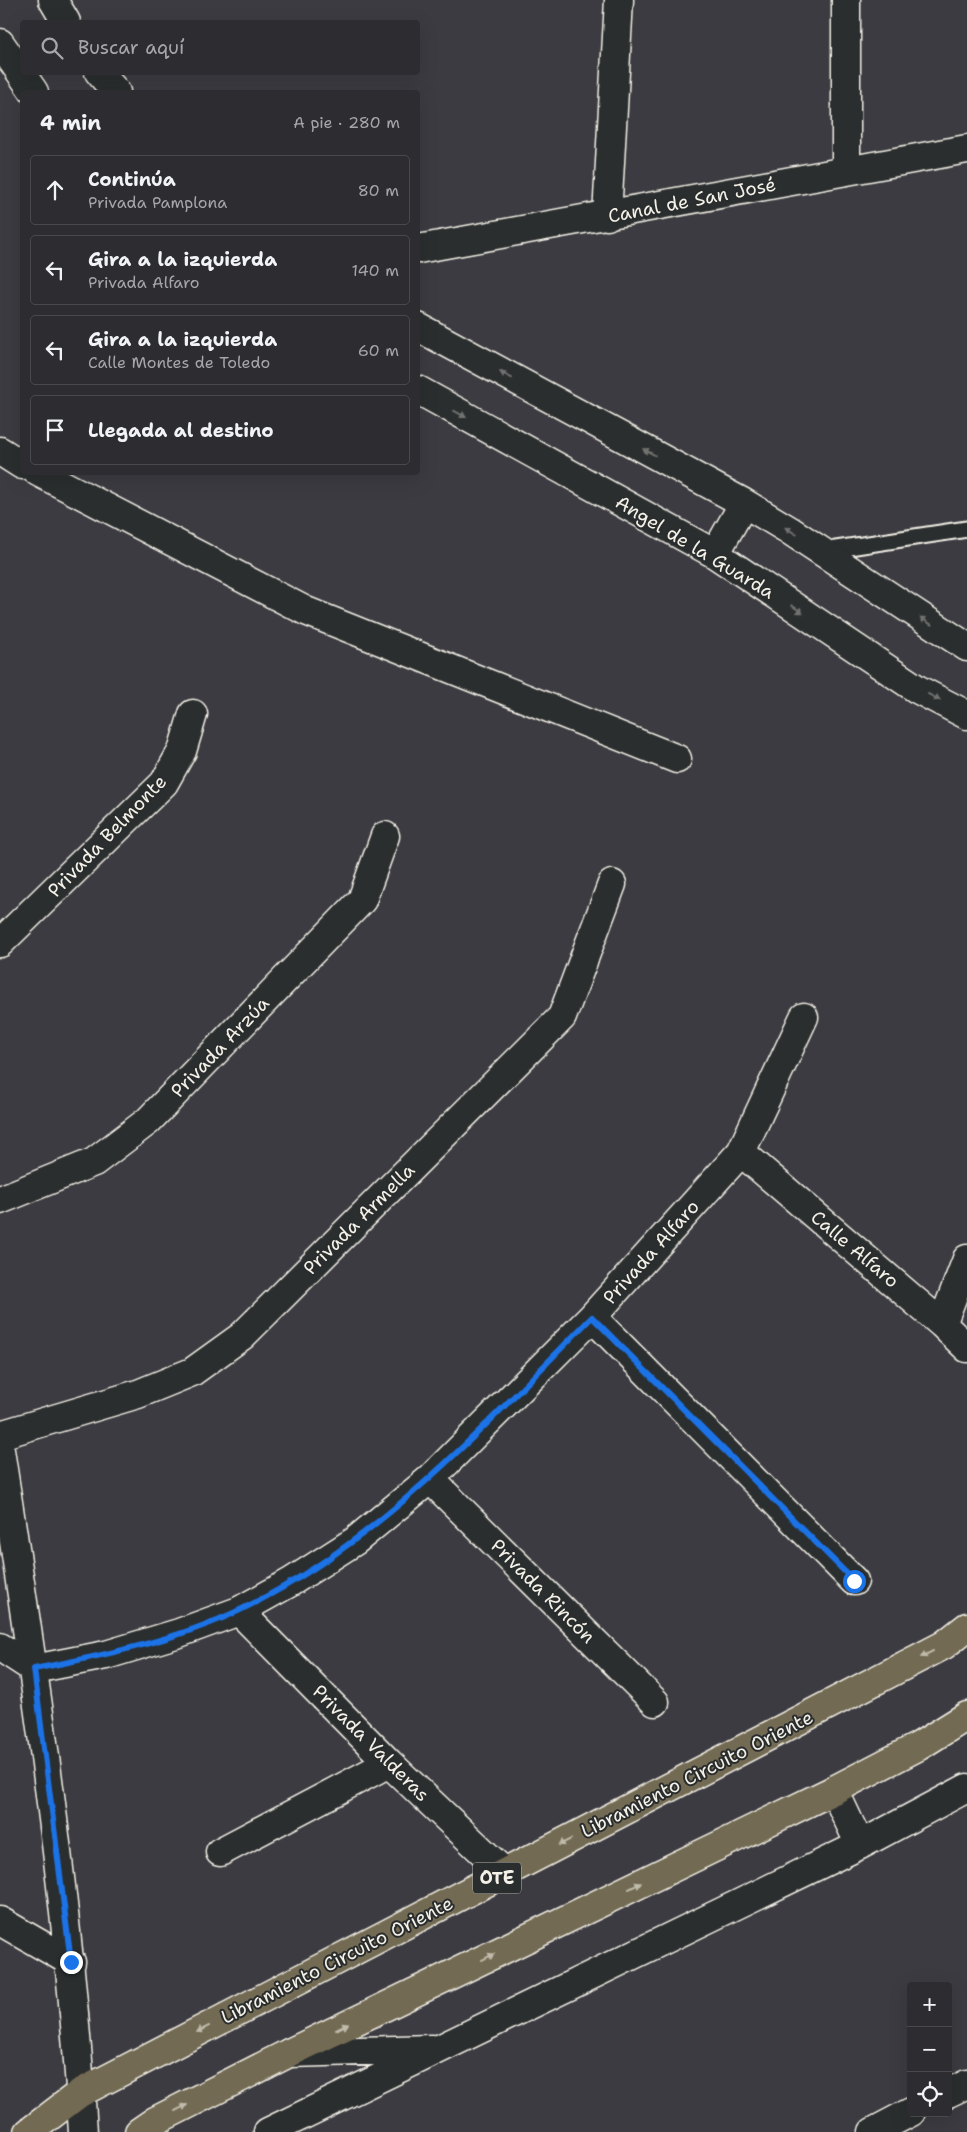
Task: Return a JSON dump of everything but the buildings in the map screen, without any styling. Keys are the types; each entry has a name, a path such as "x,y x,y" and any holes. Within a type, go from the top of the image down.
{"main road":[{"name":"Libramiento Circuito Oriente","path":"29,2132 80,2093 944,1645 967,1627"},
{"path":"139,2132 155,2121 289,2053 834,1790 919,1746 967,1716"}],"street":[{"path":"53,0 65,20"},
{"path":"607,216 619,0"},
{"path":"846,0 846,171"},
{"path":"0,44 20,72"},
{"path":"22,75 33,90"},
{"path":"102,75 114,90"},
{"name":"Canal de San José","path":"420,248 607,216 967,149"},
{"path":"420,328 744,503 822,551 967,647"},
{"name":"Angel de la Guarda","path":"420,391 715,554 917,689 967,715"},
{"path":"0,450 20,464"},
{"path":"44,475 306,611 677,758"},
{"path":"715,554 744,503"},
{"name":"Privada Belmonte","path":"0,944 164,783 182,751 193,714"},
{"name":"Privada Arzúa","path":"0,1200 94,1162 148,1121 362,900 384,836"},
{"name":"Privada Armella","path":"0,1435 138,1394 192,1372 242,1336 562,1017 612,884"},
{"name":"Privada Alfaro","path":"34,1669 106,1655 179,1633 239,1611 291,1582 355,1541 430,1479 592,1317 741,1152 804,1017"},
{"name":"Calle Alfaro","path":"741,1152 942,1324 967,1348"},
{"path":"942,1324 967,1259"},
{"path":"592,1317 854,1581"},
{"path":"0,1450 34,1669 71,1962 83,2132"},
{"name":"Privada Rincón","path":"430,1479 655,1702"},
{"name":"Privada Valderas","path":"239,1611 389,1763 505,1873"},
{"path":"0,1647 34,1669"},
{"path":"220,1852 389,1763"},
{"path":"834,1790 860,1845"},
{"path":"268,2132 965,1794"},
{"path":"0,1921 71,1962"},
{"path":"289,2053 443,2048"},
{"path":"952,2091 967,2084"},
{"path":"873,2132 907,2114"}],"lane":[{"path":"822,551 967,529"}],"route":[{"path":"71,1962 34,1669 106,1655 179,1633 239,1611 291,1582 355,1541 430,1479 592,1317 854,1581"}]}
